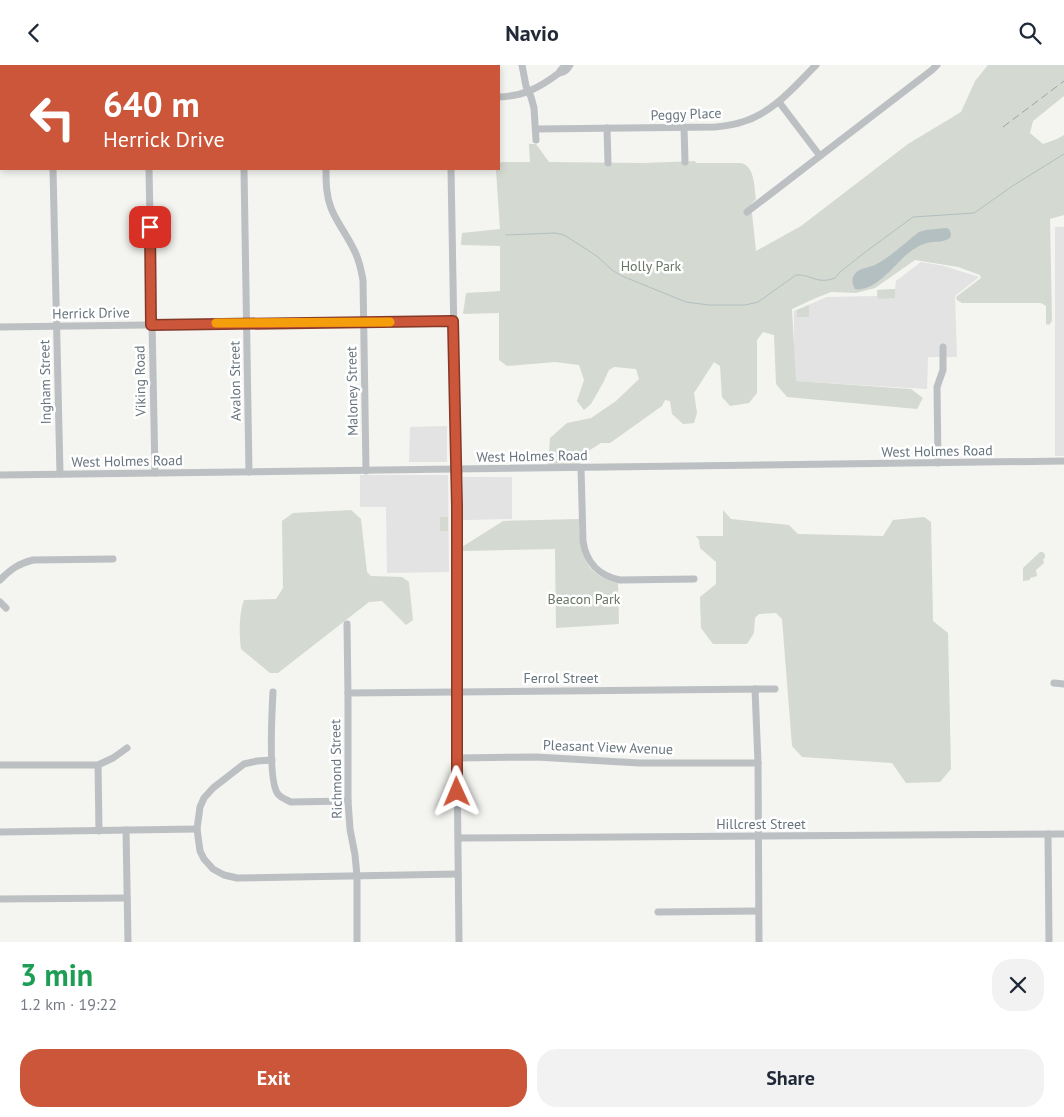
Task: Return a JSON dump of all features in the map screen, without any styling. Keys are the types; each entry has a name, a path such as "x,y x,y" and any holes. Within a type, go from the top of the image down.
{"street":[{"path":"522,65 526,86 534,109 536,140"},
{"path":"500,97 528,92 545,84 559,73 561,69 570,65"},
{"name":"Peggy Place","path":"536,129 715,127 744,122 779,102 816,65"},
{"path":"747,212 937,65"},
{"path":"779,102 820,156"},
{"path":"684,127 684,162"},
{"path":"607,128 608,163"},
{"name":"Ingham Street","path":"53,170 60,474"},
{"name":"Viking Road","path":"148,170 155,473"},
{"name":"Avalon Street","path":"244,170 249,472"},
{"name":"Maloney Street","path":"326,170 330,206 354,250 363,280 366,471"},
{"path":"450,170 456,469 456,758 459,942"},
{"name":"Herrick Drive","path":"0,327 453,321"},
{"path":"938,463 937,387 943,370 943,347"},
{"name":"West Holmes Road","path":"0,475 1064,461"},
{"path":"581,468 583,541 588,559 594,567 610,579 694,579"},
{"path":"0,580 9,570 20,563 33,560 113,559"},
{"path":"0,602 6,608"},
{"name":"Richmond Street","path":"346,624 348,801 357,876 357,942"},
{"path":"1054,683 1064,684"},
{"path":"755,689 758,763 759,942"},
{"name":"Ferrol Street","path":"348,693 775,689"},
{"path":"273,692 272,759 274,785 277,794 292,802 348,801"},
{"path":"0,765 98,765 113,758 127,748"},
{"name":"Pleasant View Avenue","path":"456,758 536,757 639,763 758,763"},
{"path":"272,759 244,764 204,798 200,807 197,829 200,851 213,869 224,875 237,878 458,875"},
{"path":"98,765 99,831"},
{"path":"0,832 197,829"},
{"path":"126,830 128,942"},
{"path":"1048,834 1049,942"},
{"name":"Hillcrest Street","path":"458,838 1064,834"},
{"path":"0,899 127,898"},
{"path":"658,912 758,911"}],"shaded area":[{"path":"1055,227 1064,227 1064,456 1055,456"},
{"path":"949,229 951,234 950,238 918,246 876,283 862,289 855,289 853,279 858,271 880,262 919,232"},
{"path":"921,262 944,266 979,277 955,296 957,357 928,357 927,389 794,381 794,311 827,297 877,296 877,290 895,289 896,281"},
{"path":"447,426 447,462 409,462 410,427"},
{"path":"360,475 448,475 449,572 387,573 386,507 360,507"},
{"path":"463,477 512,477 512,519 463,520"}],"green space":[{"name":"Holly Park","path":"988,65 1064,65 1064,96 1033,121 1030,133 1043,144 1064,135 1064,215 1050,219 1052,321 1049,325 1046,324 1046,306 1041,303 962,303 956,297 981,278 980,275 958,267 915,260 875,288 856,293 831,292 792,309 796,381 911,389 923,398 917,409 787,397 776,384 774,335 763,332 757,340 757,393 749,403 730,406 722,397 720,366 714,362 694,393 697,413 694,423 683,424 672,414 670,401 665,400 662,406 610,443 601,443 590,450 579,465 548,466 550,438 567,423 591,418 616,401 639,379 636,369 614,367 609,370 591,404 584,410 577,401 584,380 579,365 555,362 507,366 499,360 499,313 463,314 466,293 500,291 500,246 461,245 462,233 500,229 496,170 500,170 500,163 530,162 529,144 536,144 549,162 644,163 695,161 696,163 741,163 749,168 754,183 756,199 751,204 756,251 801,226 908,144 961,112 975,81"},
{"path":"895,289 895,298 878,299 877,290"},
{"path":"809,305 809,317 797,317 797,310"},
{"path":"351,510 361,519 367,572 371,576 402,577 409,582 413,620 406,625 382,601 369,602 278,673 270,673 241,649 240,618 244,600 276,599 283,588 282,521 293,513"},
{"path":"723,510 731,519 789,525 798,534 883,536 893,520 924,517 931,522 933,621 948,633 951,769 940,782 906,783 892,763 802,757 792,746 782,619 776,613 759,614 755,618 754,633 747,644 713,644 701,628 700,597 716,584 716,562 700,548 699,540 696,536 723,536"},
{"path":"440,517 448,517 448,531 440,531"},
{"name":"Beacon Park","path":"579,519 580,541 585,560 597,574 618,583 619,624 556,628 555,549 462,551 462,547 503,521"},
{"path":"1040,552 1043,552 1045,558 1043,559 1044,563 1036,570 1037,576 1023,581 1023,568"}],"waterway":[{"path":"506,235 555,233 564,235 598,257 612,270 622,276 686,302 709,305 745,305 758,302 796,275 819,280 835,278 864,253 913,217 974,213 1064,154"}],"railway":[{"path":"1003,127 1064,81"}],"slow traffic":[{"path":"216,323 390,322"}],"route":[{"path":"150,227 151,325 453,321 457,506 457,792"}]}
